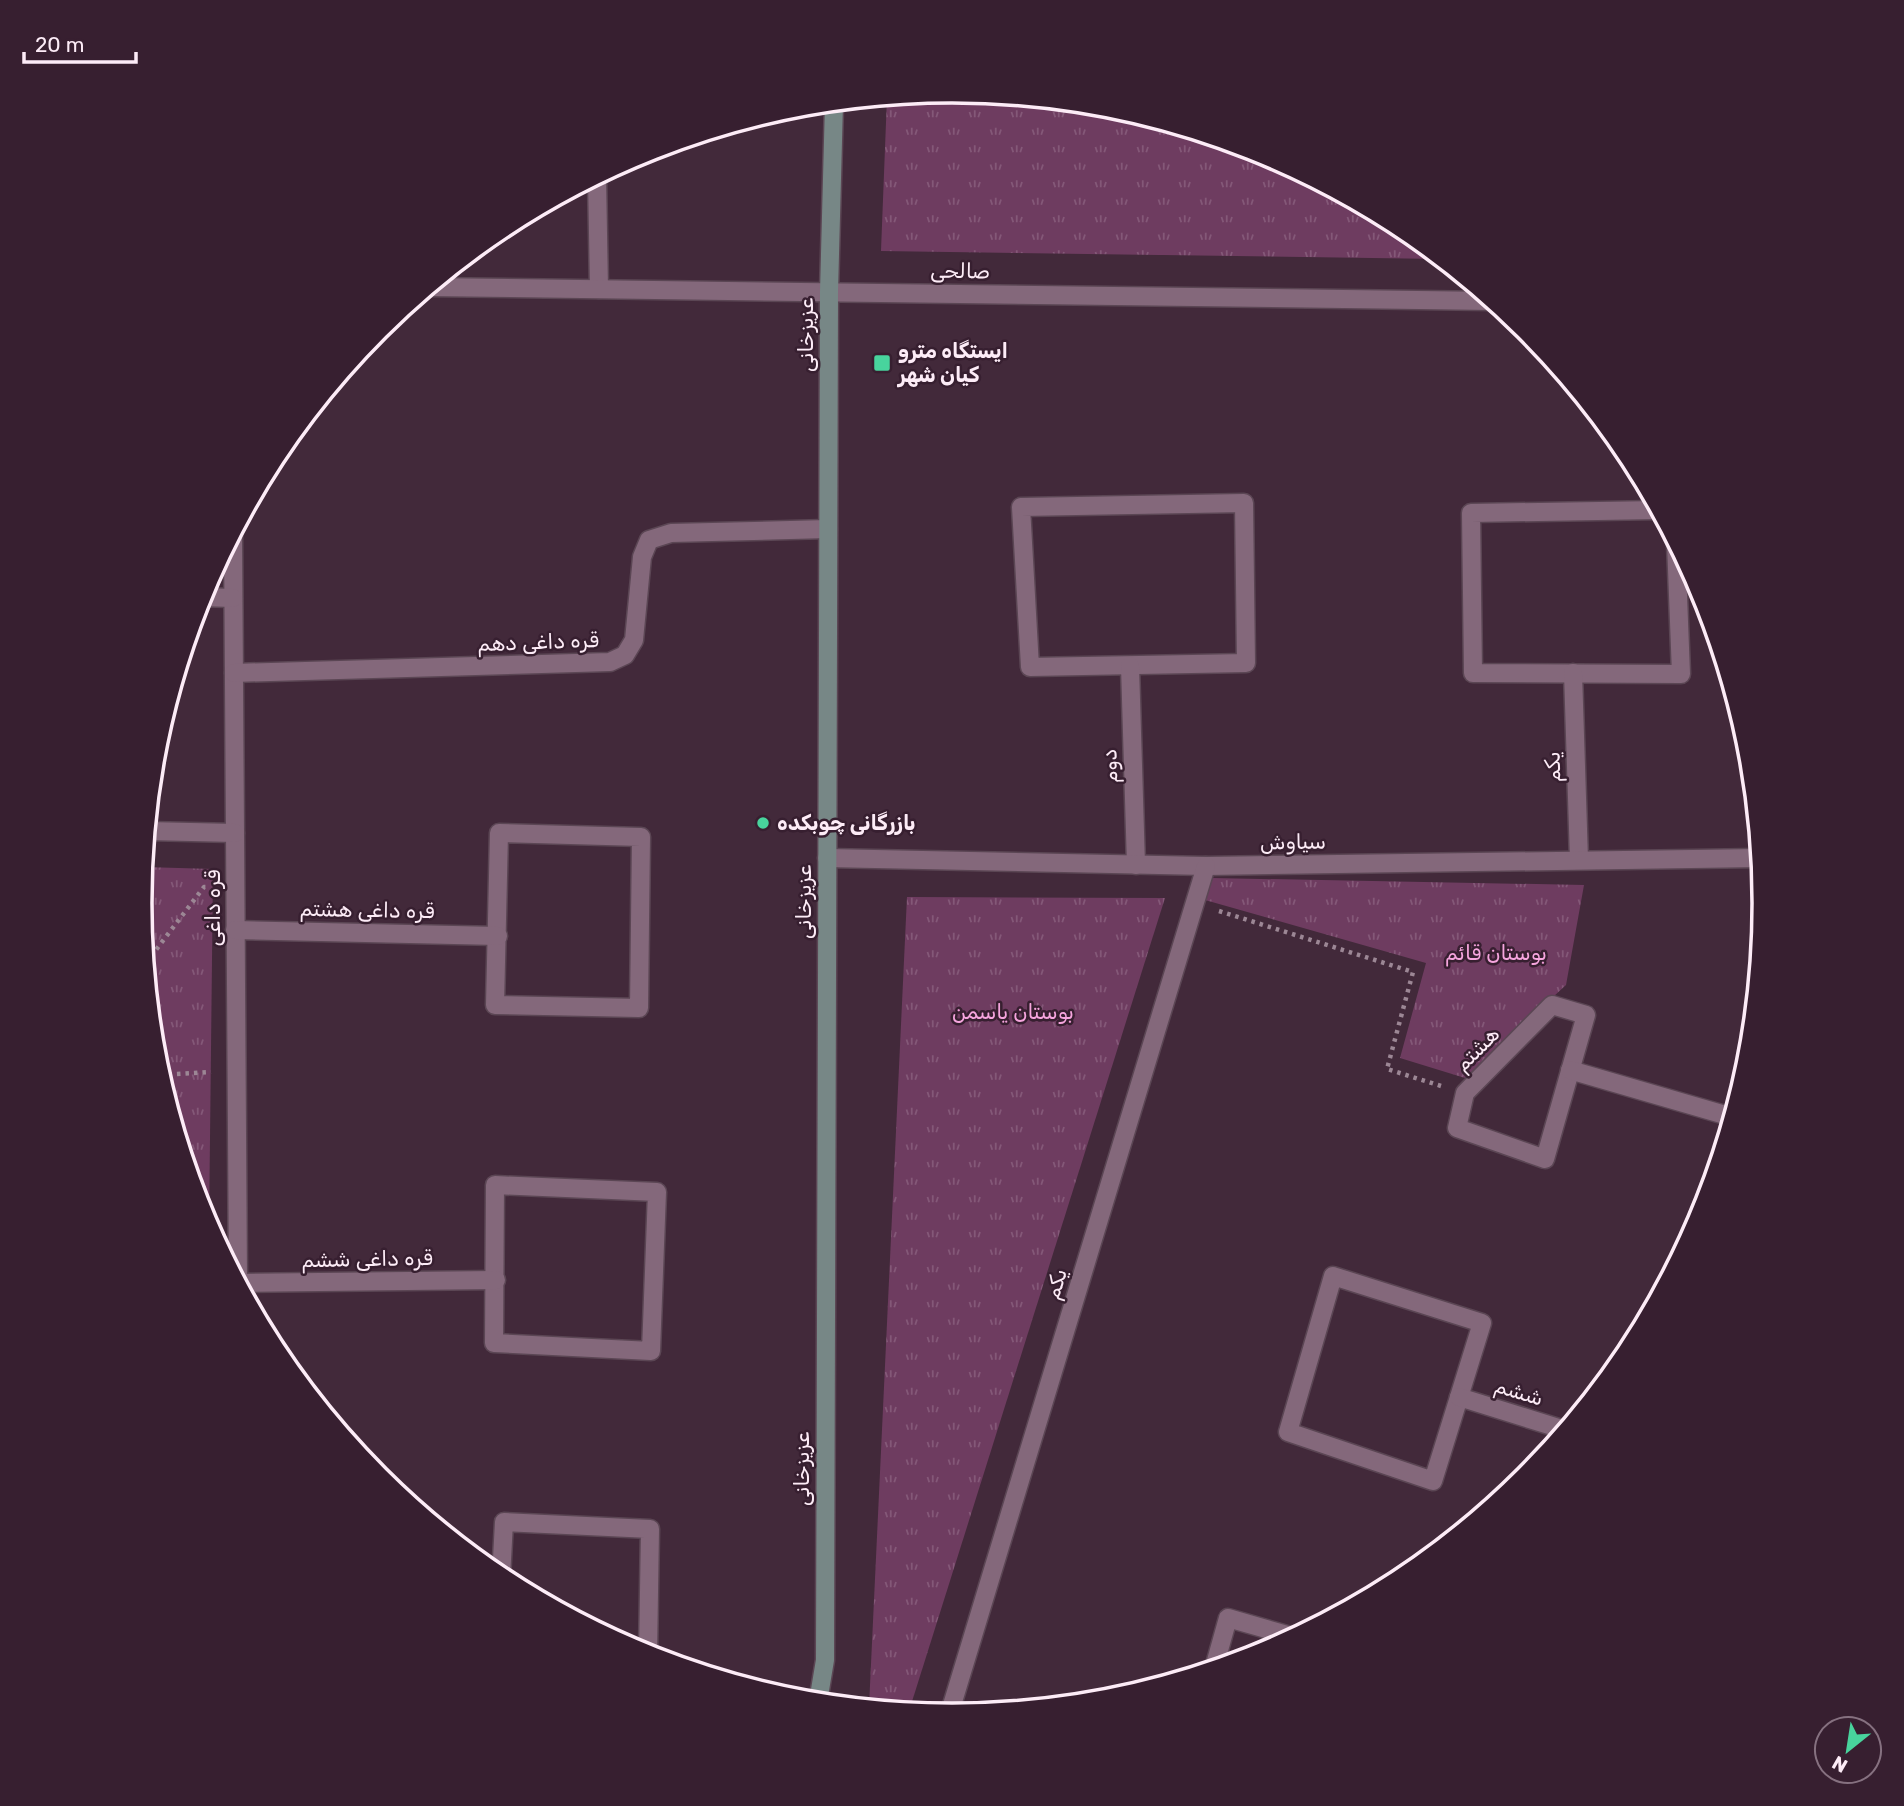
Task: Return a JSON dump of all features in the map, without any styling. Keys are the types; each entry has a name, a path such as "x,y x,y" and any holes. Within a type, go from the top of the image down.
{"main road":[{"name":"عزیزخانی","path":"820,1691 825,1660 829,292 834,112"}],"street":[{"path":"597,186 599,289"},
{"name":"صالحی","path":"443,287 1478,301"},
{"path":"1244,503 1247,663 1129,666 1030,667 1021,507 1244,503"},
{"path":"1649,510 1471,513 1473,673 1681,674 1677,566"},
{"name":"قره داغی دهم","path":"234,673 610,662 625,655 634,639 642,557 649,540 671,533 828,529"},
{"name":"قره داغی","path":"233,553 238,1262"},
{"path":"213,597 233,597"},
{"name":"دوم","path":"1129,666 1136,865"},
{"name":"یکم","path":"1573,673 1579,860"},
{"path":"156,831 234,833"},
{"path":"499,833 641,837 639,1008 495,1005 498,936 499,833"},
{"name":"سیاوش","path":"827,858 1206,866 1750,858"},
{"name":"یکم","path":"953,1703 1206,866"},
{"name":"قره داغی هشتم","path":"236,930 498,936"},
{"name":"هشتم","path":"1552,1005 1586,1016 1570,1070 1545,1159 1457,1128 1465,1093 1552,1005"},
{"path":"1570,1070 1723,1113"},
{"path":"495,1185 657,1192 651,1351 494,1343 496,1280 495,1185"},
{"path":"1333,1276 1482,1323 1459,1397 1433,1481 1288,1432 1333,1276"},
{"name":"قره داغی ششم","path":"248,1282 496,1280"},
{"name":"ششم","path":"1459,1397 1555,1427"},
{"path":"502,1564 504,1522 650,1529 648,1643"},
{"path":"1216,1657 1228,1618 1279,1633"}],"path":[{"path":"154,953 204,887 235,887"},
{"path":"1195,903 1413,972 1387,1069 1465,1093"},
{"path":"172,1074 236,1071"}],"green space":[{"path":"952,103 1056,110 1159,131 1209,146 1258,164 1352,210 1425,259 881,251 887,106"},
{"path":"153,867 213,869 209,1199 180,1110 168,1059 159,1007 152,903"},
{"name":"بوستان قائم","path":"1212,878 1584,885 1566,985 1465,1078 1400,1058 1426,963 1205,900"},
{"name":"بوستان یاسمن","path":"907,897 1165,898 912,1701 869,1698"}],"place":[{"name":"ایستگاه مترو کیان شهر","path":"882,363"},
{"name":"بازرگانی چوبکده","path":"763,823"}]}
